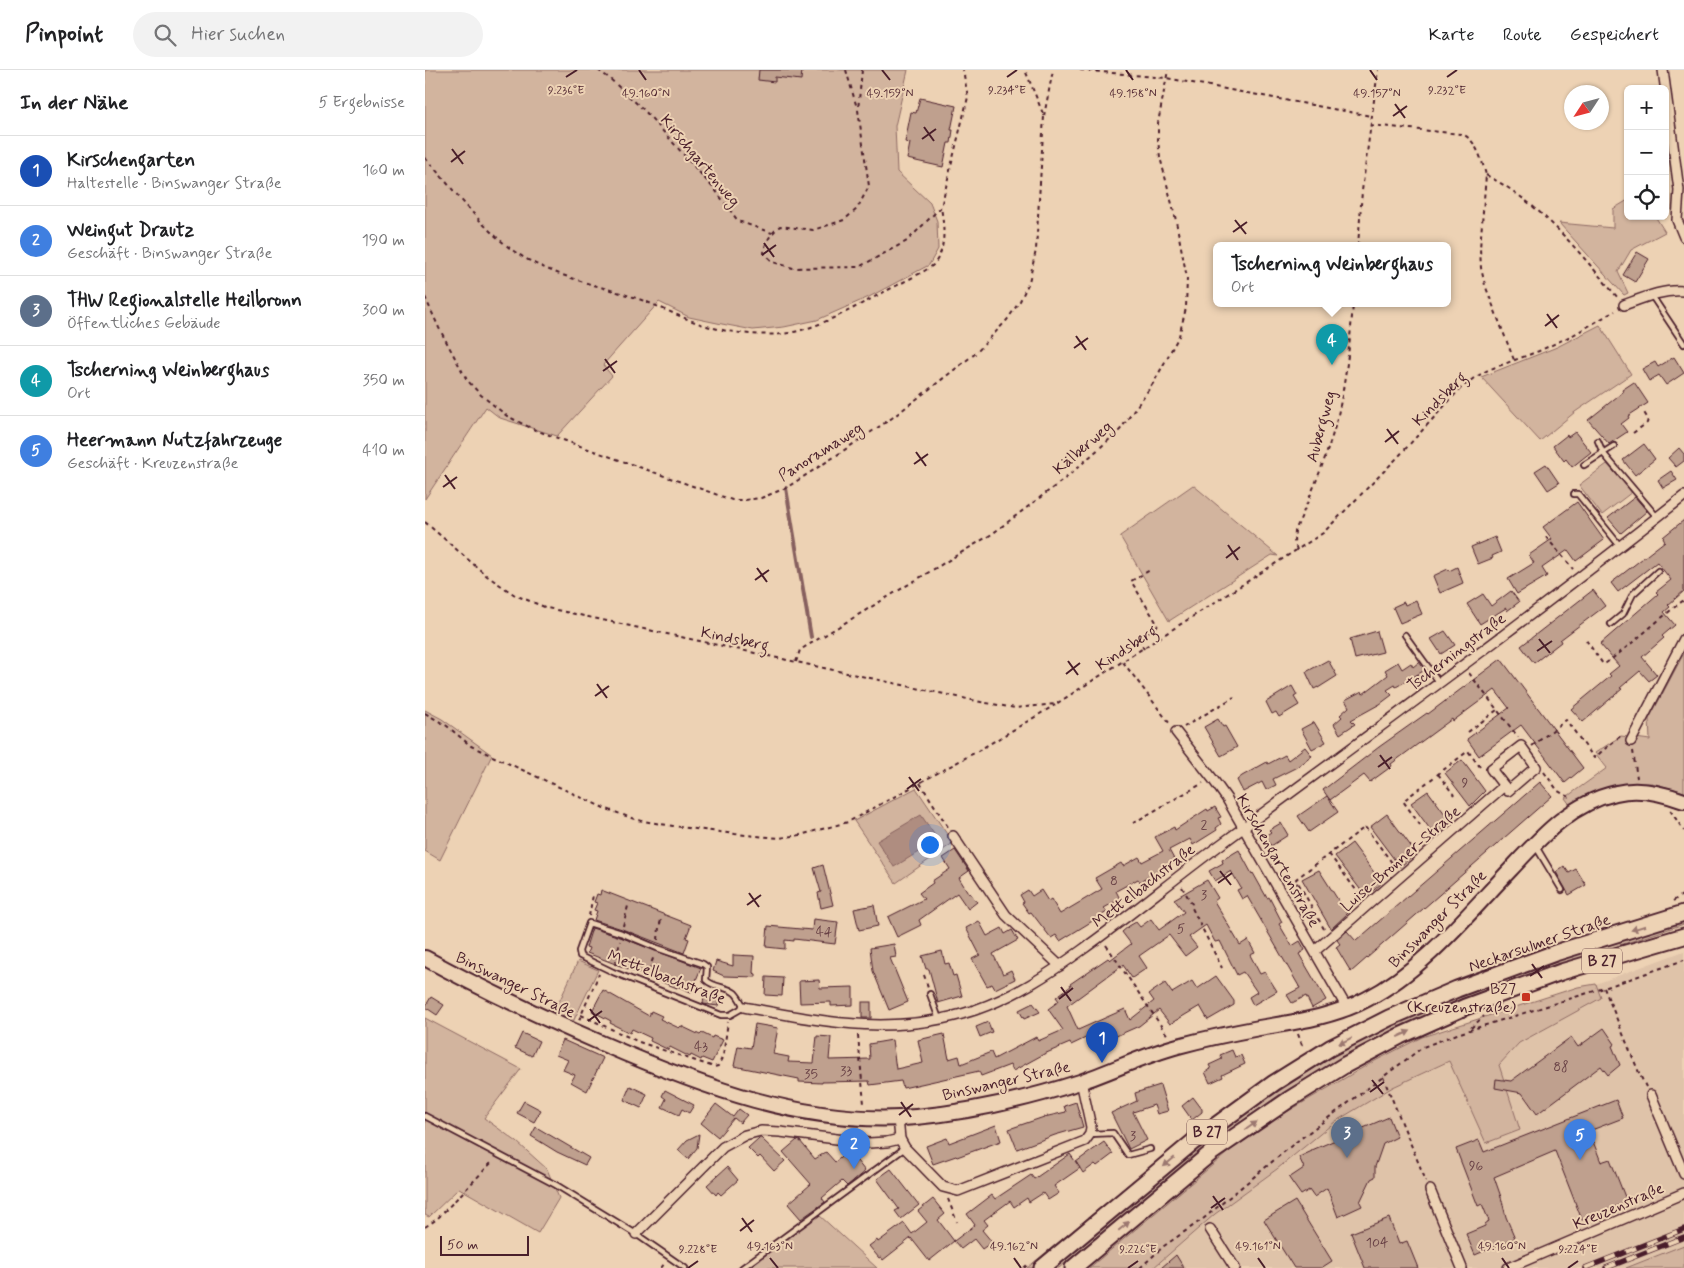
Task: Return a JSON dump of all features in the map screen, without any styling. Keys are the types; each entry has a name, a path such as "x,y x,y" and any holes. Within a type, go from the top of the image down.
{"main road":[{"name":"Binswanger Straße","path":"425,958 460,977 574,1031 665,1071 710,1087 801,1111 865,1118 898,1118 951,1112 1054,1090 1175,1047 1253,1029 1295,1022 1347,1008 1380,992 1417,966 1534,844 1561,820 1591,802 1616,792 1639,790 1655,792 1684,802"},
{"name":"Binswanger Straße","path":"1655,792 1684,811"},
{"path":"1668,918 1684,909"},
{"name":"Neckarsulmer Straße","path":"1042,1268 1193,1142 1275,1083 1330,1048 1389,1018 1457,989 1555,953 1684,913"},
{"name":"B 27","path":"1073,1268 1211,1153 1328,1074 1400,1036 1465,1007 1561,972 1684,936"},
{"path":"1644,949 1684,943"}],"street":[{"path":"1663,70 1681,205 1677,220 1684,237"},
{"path":"1624,306 1651,294 1667,291 1684,291"},
{"name":"Tscherningstraße","path":"1244,827 1579,577 1684,496"},
{"path":"1631,741 1684,640"},
{"name":"Kirschengartenstraße","path":"1176,732 1212,778 1244,827 1347,1008"},
{"path":"1504,786 1491,769 1521,746 1525,751"},
{"name":"Luise-Bronner-Straße","path":"1315,951 1504,786 1508,791 1536,767 1525,751"},
{"name":"Mettelbachstraße","path":"744,1007 816,1020 857,1025 905,1024 939,1020 976,1010 1004,999 1060,966 1244,827"},
{"path":"953,836 1006,915 1060,966"},
{"path":"898,1118 900,1139 905,1148 943,1187 958,1190 1085,1141 1090,1134 1091,1127 1081,1081"},
{"path":"1651,1095 1684,1174"},
{"path":"636,1234 723,1147 745,1135 761,1131 780,1132 869,1143 900,1139"},
{"path":"1430,1190 1462,1268"},
{"name":"Kreuzenstraße","path":"1508,1268 1684,1193"},
{"path":"1210,1229 1235,1268"}],"lane":[{"path":"1651,294 1684,344"},
{"path":"1598,441 1603,453 1657,517"},
{"path":"1584,465 1614,446"},
{"path":"1574,494 1578,494 1620,546"},
{"path":"1611,624 1623,614 1633,594 1658,571"},
{"path":"1405,635 1439,682"},
{"path":"1534,844 1563,890"},
{"name":"Mettelbachstraße","path":"589,923 703,964 707,967 706,980 711,984 733,991 738,995 744,1007 730,1015 721,1015 602,967 580,956 579,950 589,923"},
{"path":"931,994 939,1020"},
{"path":"425,1116 556,1185 636,1234 685,1268"},
{"path":"1090,1134 1113,1133 1128,1155 1149,1149"},
{"path":"742,1268 905,1148"}],"path":[{"name":"Kirschgartenweg","path":"598,70 644,110 715,191 738,221 771,233"},
{"path":"846,70 858,110 869,186 857,209 844,220 813,230 781,226 771,233 765,245 764,253 773,262 793,268 859,267 907,241 941,208"},
{"path":"858,110 862,70"},
{"path":"425,158 472,213 511,248 537,264 564,276 651,302 674,314 707,326 739,333 782,334 810,327 856,307 932,266 942,248 944,227 941,208 968,97 963,70"},
{"name":"Panoramaweg","path":"425,298 467,380 481,395 507,416 535,430 732,500 761,498 786,488 892,418 976,353 1007,320 1020,301 1029,282 1036,250 1044,116 1025,70"},
{"path":"1044,116 1053,70"},
{"path":"1080,70 1166,78 1371,116"},
{"name":"Kälberweg","path":"796,662 801,650 992,534 1067,477 1121,430 1154,382 1179,336 1186,308 1187,278 1175,216 1160,157 1158,140 1158,123 1168,70"},
{"path":"1358,242 1362,191 1378,70"},
{"path":"1370,125 1467,136 1471,139 1486,175 1480,248 1481,268 1485,284 1514,360"},
{"path":"1486,175 1498,181 1551,222 1581,254 1624,306"},
{"name":"Kindsberg","path":"425,522 487,576 515,595 547,608 981,702 1015,708 1057,704 1323,533 1398,457 1460,389 1474,378 1488,370 1539,351 1573,335 1624,306"},
{"name":"Aubergweg","path":"1297,550 1295,531 1323,462 1336,419 1347,363 1353,307"},
{"path":"1633,433 1647,423 1648,419 1643,411"},
{"path":"1547,537 1579,577"},
{"path":"1144,649 1138,639 1158,625 1131,581 1152,569"},
{"path":"1586,640 1603,664 1606,663 1627,648 1651,625 1684,600"},
{"path":"1123,662 1176,732 1234,697"},
{"path":"1474,679 1520,739"},
{"path":"425,713 447,726 471,746 596,804 637,820 779,838 800,835 848,822 1057,704"},
{"path":"1468,732 1497,710"},
{"path":"1525,751 1565,720 1594,758 1619,737 1631,741 1639,790"},
{"path":"1420,825 1403,801 1468,751 1481,769"},
{"path":"1438,774 1454,795"},
{"path":"1133,822 1212,778"},
{"path":"1549,780 1558,791 1571,798"},
{"path":"920,783 953,836"},
{"path":"1324,929 1295,879 1365,827 1397,870"},
{"path":"1329,854 1362,899"},
{"path":"1177,878 1192,904 1192,908 1223,968"},
{"path":"589,923 589,909 593,895"},
{"path":"1100,937 1155,1014 1175,1047"},
{"path":"1140,1268 1164,1246 1203,1219 1296,1142 1423,1047 1463,1032 1604,988 1684,960"},
{"path":"574,1031 602,967"},
{"path":"924,975 931,994"},
{"path":"1604,988 1640,1075 1651,1095"},
{"path":"581,1015 639,1042 713,1067 718,1066 723,1056 730,1015"},
{"path":"1295,1022 1303,1050"},
{"path":"857,1025 865,1118"},
{"path":"1383,1078 1430,1190"},
{"path":"425,1227 444,1213 498,1155"},
{"path":"943,1187 957,1222"}],"shaded area":[{"path":"425,70 908,70 895,126 897,172 930,203 937,221 938,249 929,265 869,297 817,320 784,327 753,330 722,324 689,317 659,302 603,365 612,376 557,436 500,418 486,407 425,499"},
{"path":"1624,202 1624,220 1658,220 1665,232 1631,250 1618,272 1628,293 1624,295 1559,223 1613,228 1613,209"},
{"path":"1600,325 1631,374 1575,412 1540,441 1481,377 1557,347"},
{"path":"1607,464 1632,492 1602,515 1579,485"},
{"path":"1193,485 1278,556 1272,555 1169,621 1120,536"},
{"path":"1684,653 1684,792 1652,783 1625,784 1571,806 1565,798 1607,768 1595,753 1621,736 1650,740 1649,719"},
{"path":"425,710 442,719 492,755 440,860 425,851"},
{"path":"916,788 953,843 896,883 854,821"},
{"path":"921,815 938,840 894,867 877,841"},
{"path":"1684,920 1684,924 1559,965 1386,1035 1340,1059 1282,1093 1241,1122 1183,1166 1059,1268 1051,1268 1190,1154 1253,1108 1339,1052 1420,1012 1570,954"},
{"path":"1684,951 1684,1245 1626,1268 1153,1268 1215,1214 1277,1169 1336,1121 1393,1087 1450,1061 1486,1143 1520,1130 1499,1065 1519,1043 1601,998 1596,984"},
{"path":"578,961 598,970 573,1022 554,1013"},
{"path":"1596,984 1601,998 1519,1043 1499,1065 1520,1130 1486,1143 1449,1061 1393,1087 1336,1121 1277,1169 1215,1214 1153,1268 1089,1268 1232,1149 1280,1116 1369,1064 1422,1037 1578,987"},
{"path":"425,1018 521,1069 484,1118 517,1142 547,1169 559,1198 538,1233 459,1188 429,1217 425,1215"},
{"path":"1287,1067 1132,1185 1032,1268 1027,1268 1162,1157 1233,1103"},
{"path":"819,1215 877,1268 745,1268"},
{"path":"1684,1245 1684,1268 1626,1268"}],"building":[{"path":"759,70 802,70 801,80 775,77 775,82 758,80"},
{"path":"920,98 956,106 951,130 953,130 951,143 948,143 943,167 907,159 910,143 905,142 911,112 916,113"},
{"path":"1637,252 1649,259 1635,282 1623,275"},
{"path":"1674,357 1684,373 1666,385 1659,375 1649,381 1642,369 1655,362 1658,367"},
{"path":"1634,382 1648,403 1628,416 1629,418 1621,424 1627,432 1609,444 1588,420"},
{"path":"1575,432 1591,452 1572,467 1566,459 1564,461 1553,446 1567,435 1568,437"},
{"path":"1644,444 1655,459 1635,475 1623,460"},
{"path":"1679,448 1684,454 1684,461 1676,467 1668,458"},
{"path":"1546,464 1559,483 1548,490 1535,471"},
{"path":"1671,471 1677,480 1663,488 1658,480"},
{"path":"1635,497 1647,511 1621,533 1608,518"},
{"path":"1577,502 1604,540 1576,561 1568,550 1542,568 1547,576 1517,594 1508,579 1534,563 1529,555 1552,539 1543,527"},
{"path":"1684,520 1684,591 1668,605 1670,607 1664,612 1675,625 1662,636 1664,638 1642,657 1657,675 1649,681 1640,671 1583,722 1571,709 1611,676 1609,674 1619,666 1600,644 1658,594 1656,592 1671,580 1657,562 1618,592 1611,583 1665,541 1663,537"},
{"path":"1495,537 1501,552 1492,556 1493,558 1478,564 1471,547"},
{"path":"1457,567 1463,583 1440,593 1433,576"},
{"path":"1593,590 1605,606 1560,640 1561,642 1534,663 1521,646"},
{"path":"1511,591 1519,602 1507,611 1506,608 1480,624 1467,604 1483,594 1491,606"},
{"path":"1416,600 1422,614 1400,623 1393,607 1404,602 1405,605"},
{"path":"1377,631 1383,652 1355,659 1350,639"},
{"path":"1445,631 1455,645 1441,654 1431,639"},
{"path":"1501,659 1583,768 1565,783 1521,725 1479,756 1467,739 1509,708 1495,690 1418,744 1370,782 1364,775 1330,800 1323,790"},
{"path":"1328,660 1337,676 1314,689 1306,672"},
{"path":"1398,662 1402,669 1411,663 1413,667 1419,662 1425,670 1396,687 1395,685 1387,690 1392,695 1351,720 1355,724 1340,734 1334,724 1349,707 1345,700 1362,691 1363,694 1388,675 1385,670"},
{"path":"1292,686 1297,695 1294,697 1299,705 1279,717 1276,712 1272,714 1266,702"},
{"path":"1218,719 1223,727 1225,726 1237,747 1221,756 1204,727"},
{"path":"1314,722 1326,742 1312,749 1301,729"},
{"path":"1305,747 1312,756 1299,766 1273,779 1276,785 1266,790 1262,782 1243,792 1237,780 1242,776 1267,762 1268,764 1285,755 1288,760"},
{"path":"1462,760 1485,791 1470,806 1445,773"},
{"path":"1540,782 1552,796 1351,972 1336,947 1340,944 1337,940 1347,931 1356,941"},
{"path":"1428,791 1451,822 1435,836 1411,803"},
{"path":"1327,796 1338,812 1309,832 1298,816"},
{"path":"1215,807 1221,817 1218,818 1221,824 1216,828 1217,830 1193,845 1190,839 1169,850 1175,861 1140,882 1138,879 1116,891 1120,899 1104,908 1107,912 1060,941 1056,935 1051,938 1022,903 1024,902 1020,895 1028,890 1032,896 1041,890 1048,901 1051,899 1060,914 1102,889 1095,878 1121,863 1123,866 1139,857 1142,862 1163,851 1155,837 1174,827 1175,830 1207,809 1208,811"},
{"path":"1387,814 1416,853 1400,867 1370,827"},
{"path":"1281,823 1288,835 1271,846 1265,836 1271,832 1269,830"},
{"path":"1352,843 1382,883 1366,897 1335,856"},
{"path":"955,850 969,871 959,878 969,894 977,902 968,909 957,893 919,920 921,925 897,937 888,917 924,899 919,893 933,883 932,881 950,869 943,858"},
{"path":"1239,850 1267,898 1269,897 1282,922 1279,924 1292,946 1300,941 1305,950 1299,954 1326,1000 1312,1008 1306,996 1292,1003 1287,995 1300,988 1247,896 1242,899 1237,890 1241,888 1231,871 1215,881 1209,871 1223,863 1222,860"},
{"path":"823,865 833,905 821,908 818,893 821,892 814,868"},
{"path":"1564,866 1569,873 1576,869 1586,885 1569,895 1556,872"},
{"path":"1319,870 1347,914 1331,929 1302,879"},
{"path":"1207,880 1218,898 1214,901 1240,945 1248,940 1255,953 1250,955 1260,974 1265,972 1277,991 1253,1005 1249,997 1257,992 1243,972 1237,975 1220,941 1215,942 1206,925 1189,937 1197,947 1185,956 1169,935 1139,956 1147,968 1132,978 1123,965 1067,1006 1078,1030 1125,1009 1130,1020 1154,1001 1149,994 1165,983 1172,993 1192,981 1197,989 1216,976 1234,1001 1234,1005 1208,1020 1200,1006 1170,1024 1159,1010 1139,1026 1098,1044 1094,1034 1071,1045 1070,1043 1044,1054 1013,1071 1010,1065 981,1076 979,1071 903,1088 901,1081 870,1085 869,1081 799,1082 799,1079 734,1066 738,1046 751,1048 755,1024 778,1028 773,1054 789,1057 788,1062 814,1063 817,1036 831,1037 829,1060 870,1059 869,1044 892,1040 896,1069 923,1063 918,1040 944,1034 949,1059 959,1056 961,1064 991,1052 994,1059 1036,1037 1038,1041 1063,1030 1048,1009 1059,1001 1056,997 1071,986 1070,984 1108,958 1110,960 1131,944 1122,932 1129,926 1136,922 1140,927 1151,919 1159,930 1184,912 1174,899"},
{"path":"601,890 691,925 686,938 689,939 684,953 594,920 597,911 594,910 597,903 594,902 597,894 600,895"},
{"path":"874,905 878,926 859,930 854,909"},
{"path":"813,919 838,922 835,944 794,939 794,941 785,940 785,949 766,947 768,926 812,930"},
{"path":"979,921 987,936 1002,928 1005,934 1012,930 1018,940 993,954 1003,974 1011,970 1015,979 995,989 992,984 987,986 972,959 980,955 966,928"},
{"path":"592,928 701,968 691,992 587,953 589,948 586,947"},
{"path":"894,944 896,957 890,958 908,1002 889,1010 873,971 870,948"},
{"path":"942,951 945,964 949,963 953,976 956,975 962,996 938,1003 929,969 926,969 922,956"},
{"path":"733,955 754,956 753,973 756,974 756,977 724,976 713,971 716,961 733,966"},
{"path":"766,977 783,978 782,996 765,995"},
{"path":"819,980 820,988 853,987 853,1005 831,1006 831,1002 800,1003 799,981"},
{"path":"603,990 649,1016 651,1011 662,1016 660,1019 679,1028 681,1026 700,1035 702,1033 712,1038 713,1036 723,1040 712,1062 702,1058 701,1060 691,1055 690,1057 670,1047 669,1050 650,1041 651,1038 632,1029 630,1033 610,1023 611,1021 592,1011"},
{"path":"704,995 719,996 718,1006 703,1004"},
{"path":"431,997 444,1005 437,1015 425,1007"},
{"path":"862,1002 871,1002 871,1018 862,1018"},
{"path":"1033,1003 1040,1012 1024,1019 1019,1010"},
{"path":"988,1022 992,1032 980,1037 976,1027"},
{"path":"1604,1028 1615,1044 1612,1046 1620,1065 1608,1075 1601,1066 1537,1114 1522,1093 1495,1088 1496,1079 1511,1081 1571,1037 1578,1047"},
{"path":"522,1033 539,1041 532,1056 515,1048"},
{"path":"563,1040 603,1058 587,1091 571,1082 575,1075 563,1070 568,1060 556,1055"},
{"path":"1232,1050 1235,1057 1241,1055 1245,1064 1210,1083 1205,1072 1211,1069 1209,1065 1222,1059 1220,1055"},
{"path":"1160,1085 1168,1111 1157,1114 1154,1105 1133,1112 1147,1140 1129,1149 1111,1113 1137,1101 1135,1093"},
{"path":"630,1086 647,1094 641,1108 624,1100"},
{"path":"665,1090 694,1105 689,1113 682,1109 679,1115 662,1107 666,1099 662,1096"},
{"path":"1193,1097 1202,1109 1202,1112 1192,1120 1182,1106"},
{"path":"1616,1100 1623,1118 1589,1131 1601,1162 1610,1159 1627,1202 1582,1220 1555,1151 1494,1177 1506,1217 1515,1238 1475,1255 1466,1234 1485,1226 1489,1221 1482,1204 1478,1206 1456,1149 1479,1140 1484,1152"},
{"path":"524,1101 541,1110 534,1122 517,1113"},
{"path":"1076,1102 1083,1127 1017,1149 1009,1129 1066,1112 1064,1106"},
{"path":"716,1104 733,1117 739,1109 747,1115 740,1123 734,1118 718,1137 701,1123"},
{"path":"1389,1117 1397,1137 1383,1144 1375,1167 1375,1177 1371,1179 1360,1202 1362,1206 1338,1217 1327,1188 1314,1197 1309,1190 1301,1195 1289,1178 1304,1168 1299,1157"},
{"path":"996,1125 1001,1141 933,1164 926,1146 947,1138 949,1143"},
{"path":"536,1127 589,1158 585,1165 557,1152 531,1136"},
{"path":"699,1134 697,1148 688,1159 678,1150 687,1140"},
{"path":"759,1138 785,1161 774,1171 760,1156 758,1158 748,1148"},
{"path":"797,1140 815,1159 826,1152 835,1162 849,1151 865,1171 847,1186 842,1181 822,1198 825,1202 801,1219 788,1204 811,1184 783,1152"},
{"path":"1104,1142 1113,1154 1097,1166 1095,1164 1083,1173 1076,1162"},
{"path":"1070,1154 1080,1168 1054,1186 1059,1193 1048,1200 1043,1193 1029,1202 1027,1198 1014,1207 1010,1201 984,1220 988,1225 982,1230 992,1242 982,1249 974,1239 961,1249 954,1241 975,1225 967,1214 992,1195 995,1199 1031,1175 1034,1179"},
{"path":"727,1167 738,1180 721,1195 718,1192 716,1195 707,1185"},
{"path":"891,1169 919,1205 901,1219 895,1211 899,1209 877,1179"},
{"path":"933,1199 945,1214 938,1220 954,1241 929,1261 911,1238 883,1260 881,1257 879,1258 869,1246 877,1240 878,1242 904,1223 912,1234 927,1222 918,1211"},
{"path":"1295,1201 1332,1261 1321,1268 1294,1268 1264,1220"},
{"path":"1389,1218 1399,1244 1407,1241 1418,1268 1365,1268 1351,1233"},
{"path":"1176,1255 1184,1268 1161,1268"}],"waterway":[{"path":"786,488 811,637"}],"railway":[{"path":"1585,1268 1684,1229"},
{"path":"1606,1268 1684,1237"}],"place":[{"name":"Tscherning Weinberghaus","path":"1332,365"},
{"name":"B27 (Kreuzenstraße)","path":"1526,997"},
{"name":"Kirschengarten","path":"1102,1063"},
{"name":"THW Regionalstelle Heilbronn","path":"1347,1158"},
{"name":"Heermann Nutzfahrzeuge","path":"1580,1160"},
{"name":"Weingut Drautz","path":"854,1169"}]}
